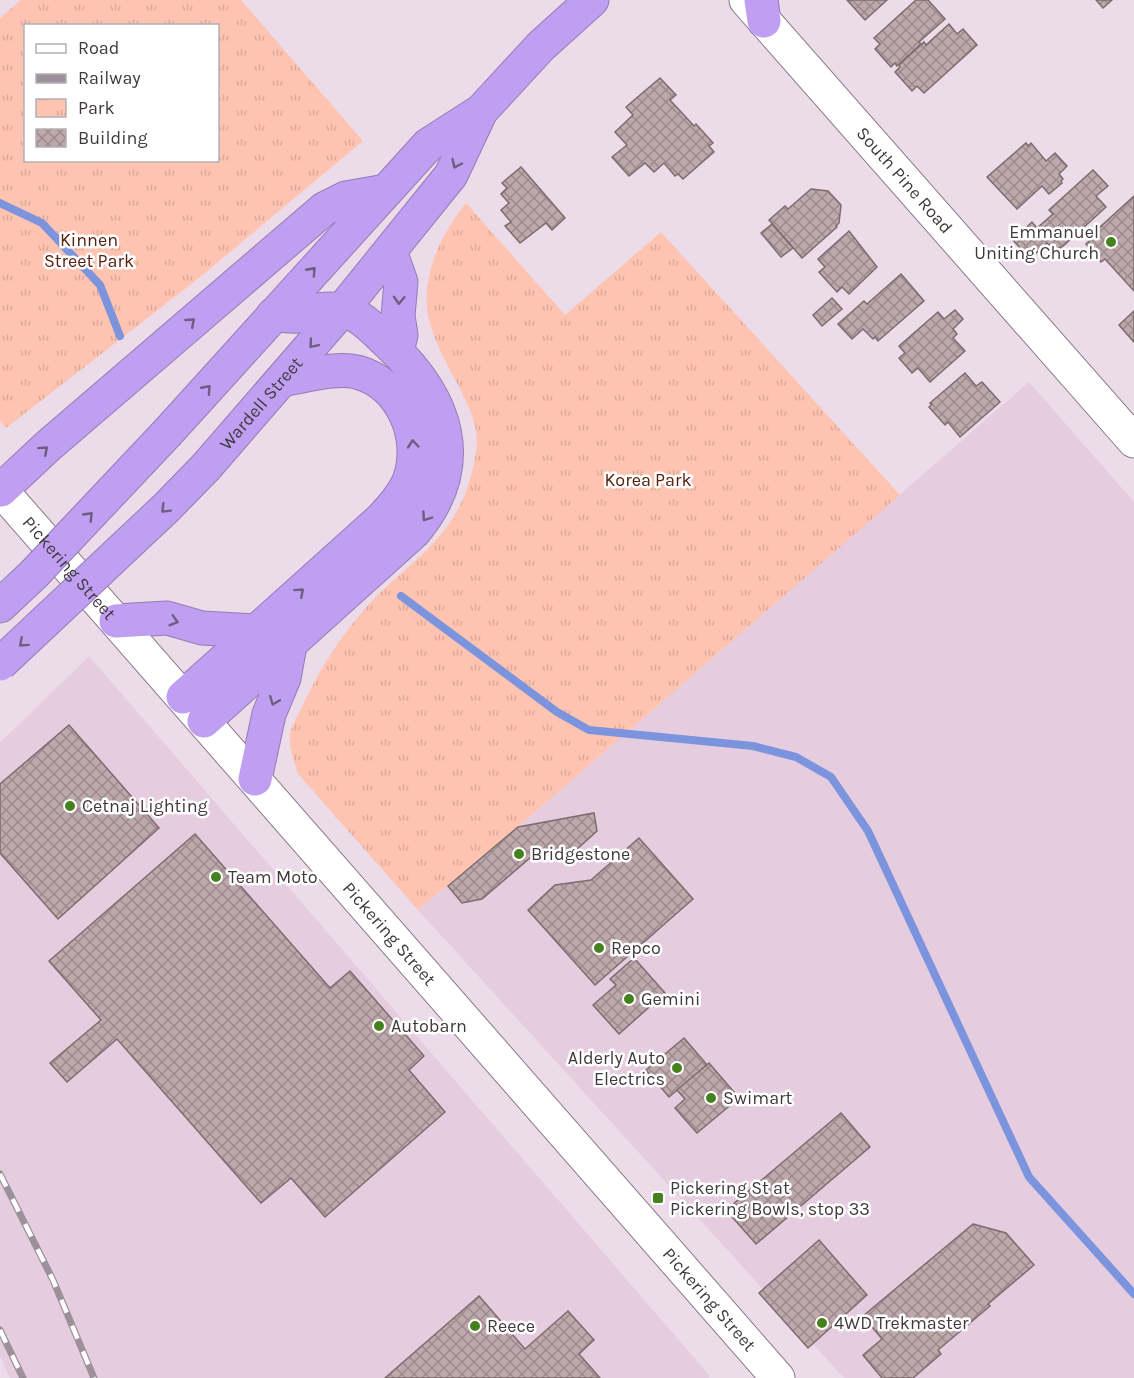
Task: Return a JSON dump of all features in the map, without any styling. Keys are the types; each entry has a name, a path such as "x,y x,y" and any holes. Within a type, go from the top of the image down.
{"highway":[{"name":"Wardell Street","path":"0,606 73,534 168,432 428,145 481,111 541,46 592,0"},
{"name":"Wardell Street","path":"0,664 151,523 206,467 284,379 452,175 481,111"},
{"path":"1,489 324,209 346,198 386,190"},
{"path":"390,251 400,282 398,316 401,335 397,351"},
{"path":"194,709 290,645 414,532 429,514 440,491 446,466 446,441 441,418 422,380 412,366 362,319 342,310 324,309 301,316 273,315"},
{"path":"194,709 256,632 390,509 401,497 409,480 414,444 410,425 402,407 381,383 369,376 344,370 284,379"},
{"path":"116,621 166,618 202,628 256,632"},
{"path":"255,778 269,714 284,678 290,645"}],"main road":[{"name":"South Pine Road","path":"757,7 1134,441"},
{"name":"Pickering Street","path":"1,489 778,1378"}],"shaded area":[{"path":"1029,382 1134,502 1134,1378 844,1378 418,910 518,827"},
{"path":"89,656 709,1375 709,1378 10,1378 0,1356 0,743"}],"green space":[{"name":"Kinnen Street Park","path":"21,0 241,0 363,141 199,278 6,428 0,422 0,18"},
{"name":"Korea Park","path":"466,203 565,315 661,232 900,495 518,827 418,910 298,774 290,735 314,683 345,633 377,596 442,532 453,517 468,486 477,442 475,424 465,398 436,341 429,320 427,304 427,289 434,258 448,229"}],"building":[{"path":"847,0 887,0 865,20"},
{"path":"916,0 928,0 945,19 897,66 895,63 891,67 875,49 880,44 874,38"},
{"path":"1096,0 1112,0 1103,8"},
{"path":"949,24 957,34 963,29 977,45 924,93 917,86 912,91 895,72 900,67 899,65 924,42 926,45"},
{"path":"660,78 676,95 670,100 713,143 709,146 714,152 683,179 678,174 675,176 664,163 654,172 645,163 629,176 612,157 627,145 615,132 633,115 626,107"},
{"path":"1026,143 1028,146 1031,143 1046,161 1055,153 1067,166 1059,174 1063,179 1062,183 1049,194 1042,186 1017,209 987,177"},
{"path":"521,167 565,218 552,230 546,223 520,243 505,226 511,222 501,210 509,203 501,194 507,188 502,183"},
{"path":"1093,170 1108,186 1096,196 1106,207 1061,248 1056,250 1047,243 1030,259 1013,240 1032,222 1037,228 1053,214 1049,210"},
{"path":"811,189 828,191 841,205 839,223 802,258 769,220 785,206 788,209"},
{"name":"Emmanuel Uniting Church","path":"1134,196 1134,291 1105,259 1101,262 1086,244 1090,240 1088,238"},
{"path":"772,224 793,248 781,257 761,233"},
{"path":"849,231 877,267 849,294 842,287 837,292 819,272 825,267 818,259"},
{"path":"901,274 924,301 878,341 863,329 852,339 838,324 864,301 867,304"},
{"path":"832,298 842,309 822,326 813,315"},
{"path":"955,310 963,319 953,329 957,334 953,338 965,351 930,382 918,368 912,373 899,358 905,353 899,346 938,312 944,319"},
{"path":"1134,311 1134,342 1119,325"},
{"path":"965,373 976,386 982,382 1000,402 960,437 948,422 945,425 929,407 932,404 930,403"},
{"name":"Cetnaj Lighting","path":"69,725 159,828 58,919 0,853 0,784"},
{"name":"Bridgestone","path":"594,813 597,831 576,850 530,858 482,899 462,903 448,886 518,827"},
{"path":"195,834 330,988 350,971 424,1056 409,1070 445,1112 325,1217 291,1178 261,1203 117,1039 67,1082 50,1063 101,1020 49,961"},
{"name":"Repco","path":"639,838 693,899 595,985 528,910 555,885 591,880"},
{"name":"Gemini","path":"634,958 665,993 619,1034 593,1005 616,985 610,979"},
{"name":"Alderly Auto Electrics","path":"684,1038 707,1065 669,1097 646,1070"},
{"name":"Swimart","path":"709,1063 739,1098 697,1133 675,1108 685,1099 677,1090"},
{"path":"841,1113 870,1147 756,1244 726,1210"},
{"path":"973,1224 1006,1233 1034,1265 938,1350 941,1354 913,1378 882,1378 863,1355 882,1339 863,1316"},
{"path":"819,1240 867,1295 808,1348 759,1293"},
{"name":"Reece","path":"479,1296 525,1349 568,1311 594,1340 579,1354 600,1378 385,1378"}],"waterway":[{"path":"0,203 42,223 100,285 120,336"},
{"path":"401,596 557,712 589,730 753,746 796,757 831,777 868,831 1029,1177 1134,1294"}],"railway":[{"path":"0,1174 53,1280 94,1378"},
{"path":"0,1330 23,1378"}],"place":[{"name":"Emmanuel Uniting Church","path":"1111,242"},
{"name":"Cetnaj Lighting","path":"70,806"},
{"name":"Bridgestone","path":"519,854"},
{"name":"Team Moto","path":"216,877"},
{"name":"Repco","path":"599,948"},
{"name":"Gemini","path":"629,999"},
{"name":"Autobarn","path":"379,1026"},
{"name":"Alderly Auto Electrics","path":"677,1068"},
{"name":"Swimart","path":"711,1098"},
{"name":"Pickering St at Pickering Bowls, stop 33","path":"658,1198"},
{"name":"4WD Trekmaster","path":"822,1323"},
{"name":"Reece","path":"475,1326"}]}
